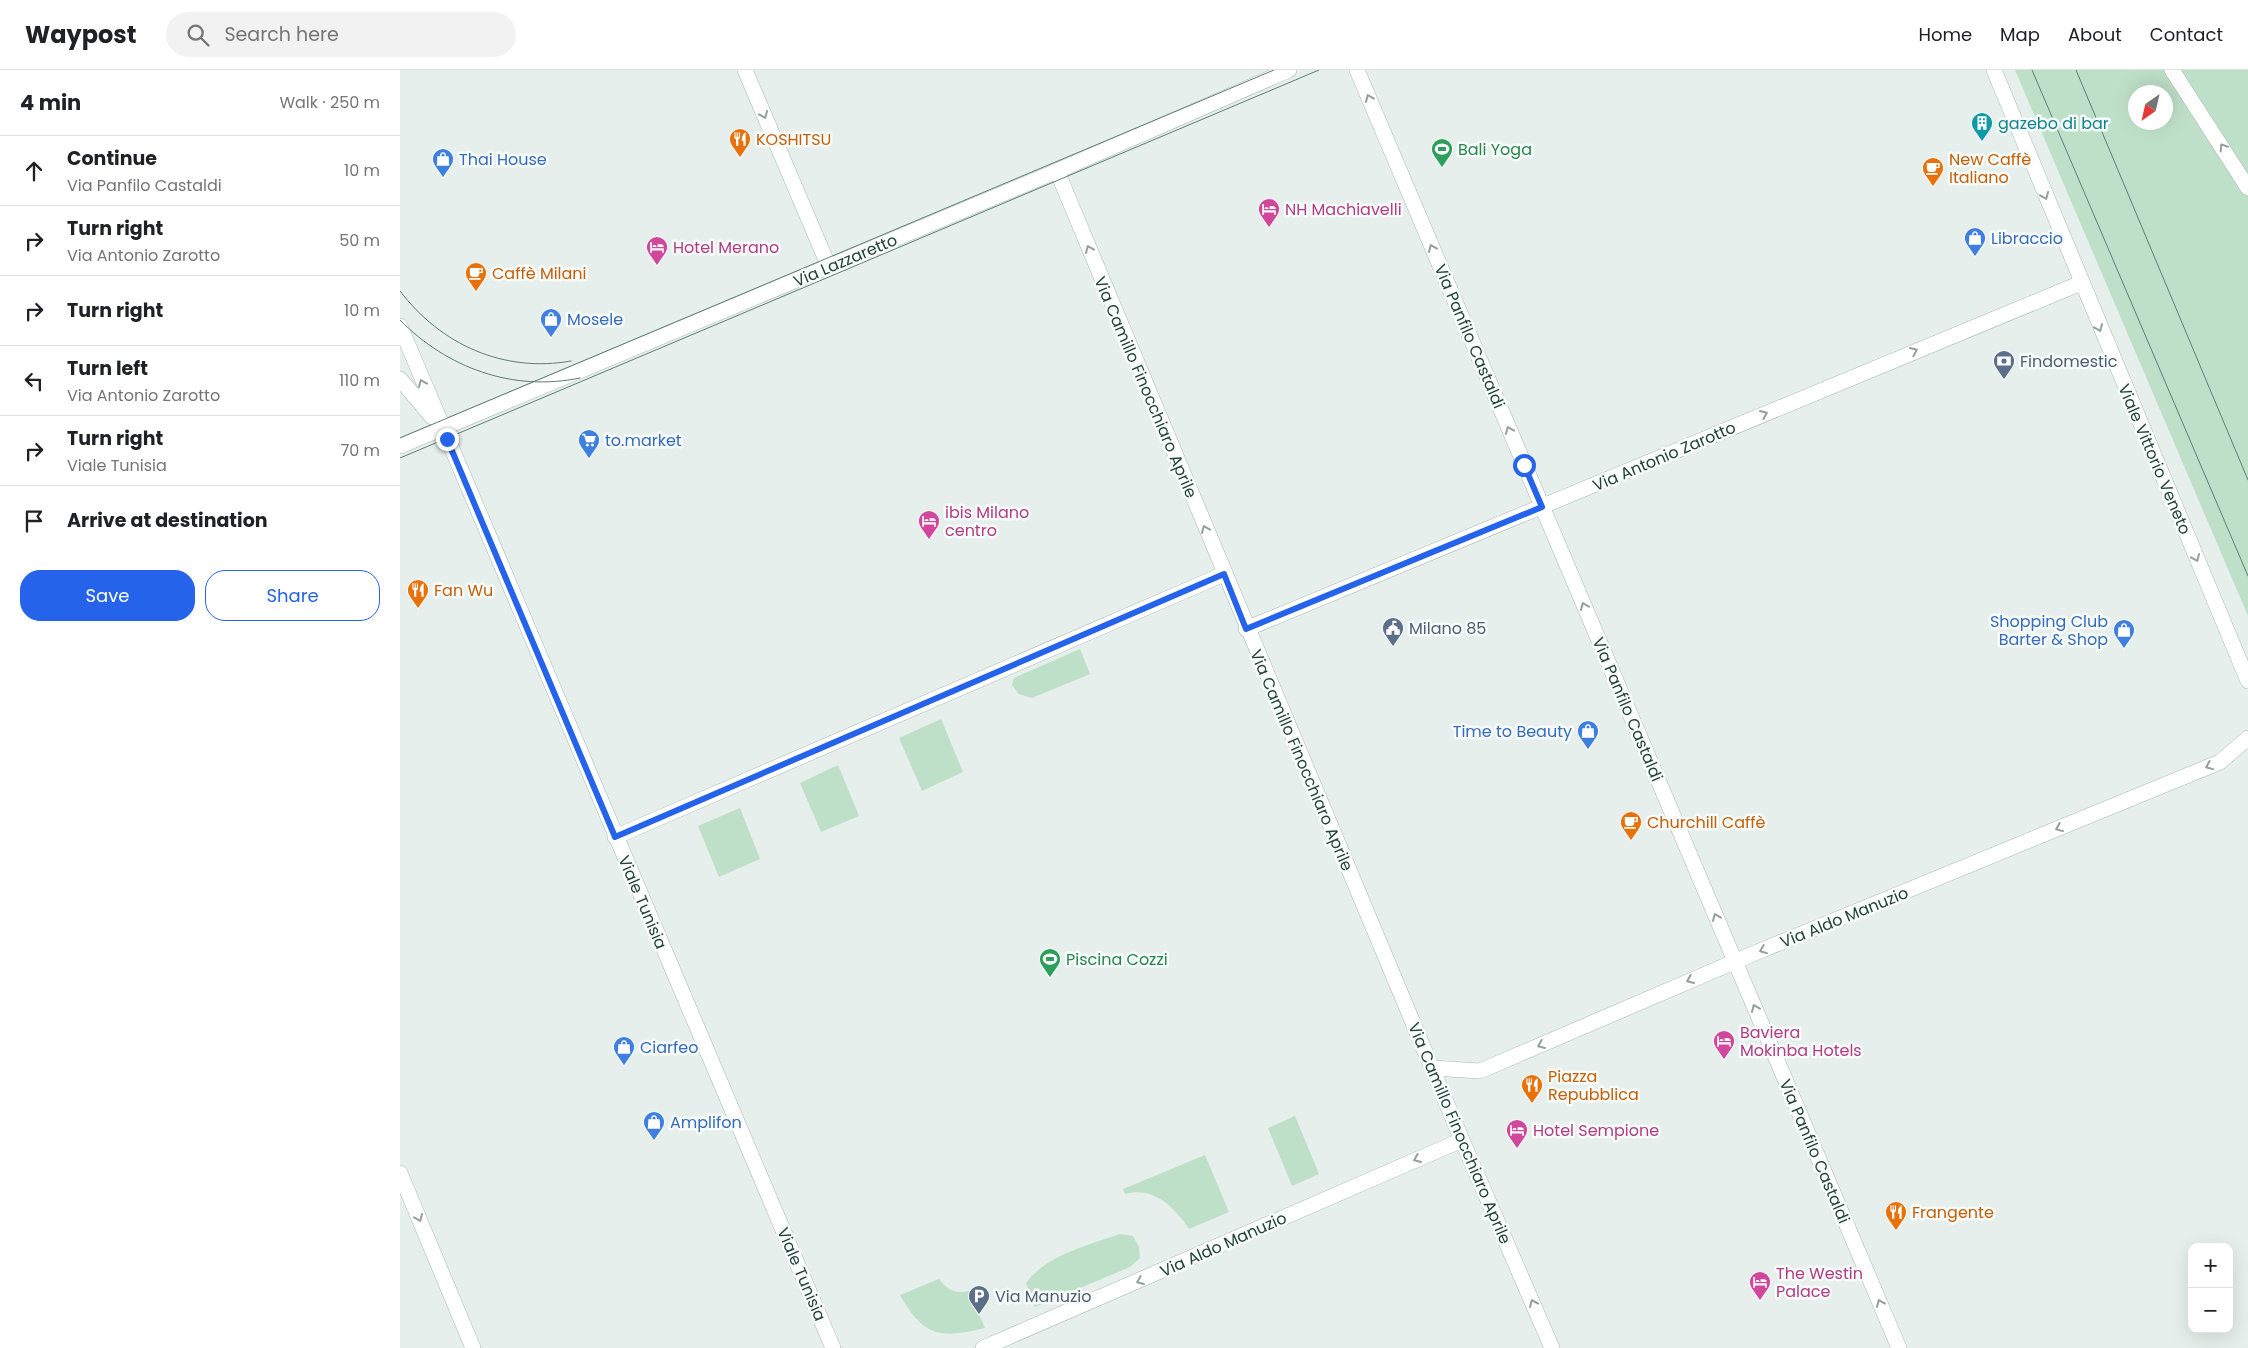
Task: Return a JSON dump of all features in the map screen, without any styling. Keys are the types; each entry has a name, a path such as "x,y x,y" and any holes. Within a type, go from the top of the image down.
{"street":[{"path":"745,70 828,267"},
{"name":"Via Lazzaretto","path":"400,446 1056,171 1289,70"},
{"name":"Via Panfilo Castaldi","path":"1357,70 1898,1348"},
{"name":"Viale Vittorio Veneto","path":"1994,70 2080,283 2248,681"},
{"path":"2172,70 2248,188"},
{"name":"Via Camillo Finocchiaro Aprile","path":"1056,171 1246,629 1552,1348"},
{"name":"Via Antonio Zarotto","path":"1246,629 2080,283"},
{"name":"Viale Tunisia","path":"400,326 441,428 833,1348"},
{"name":"Viale Tunisia","path":"400,379 441,428"},
{"path":"615,837 1224,574"},
{"name":"Via Aldo Manuzio","path":"1432,1068 1480,1071 1735,962 2220,762 2248,738"},
{"name":"Via Aldo Manuzio","path":"984,1348 1462,1140"},
{"path":"400,1173 473,1348"}],"green space":[{"path":"2015,70 2248,70 2248,616"},
{"path":"1080,649 1090,674 1032,698 1019,694 1012,685 1014,678"},
{"path":"941,719 963,772 922,791 899,738"},
{"path":"838,765 859,816 821,832 800,783"},
{"path":"740,808 760,859 719,877 698,826"},
{"path":"1295,1116 1319,1174 1292,1186 1268,1128"},
{"path":"1205,1155 1229,1212 1189,1229 1170,1207 1154,1196 1136,1192 1125,1194 1123,1189"},
{"path":"1119,1234 1133,1236 1139,1247 1140,1258 1130,1267 1035,1307 1026,1283 1035,1273 1045,1265 1069,1252"},
{"path":"939,1279 952,1290 960,1292 969,1291 985,1328 945,1333 926,1327 917,1319 900,1295"}],"tram line":[{"path":"400,438 1274,70"},
{"path":"400,458 1319,70"},
{"path":"2032,70 2248,576"},
{"path":"2076,70 2248,480"},
{"path":"400,291 416,310 435,326 454,340 476,351 522,363 546,364 571,361"},
{"path":"400,320 418,337 439,351 460,363 482,372 530,382 580,378"}],"place":[{"name":"gazebo di bar","path":"1982,142"},
{"name":"KOSHITSU","path":"740,158"},
{"name":"Bali Yoga","path":"1442,168"},
{"name":"Thai House","path":"443,178"},
{"name":"New Caffè Italiano","path":"1933,187"},
{"name":"NH Machiavelli","path":"1269,228"},
{"name":"Libraccio","path":"1975,257"},
{"name":"Hotel Merano","path":"657,266"},
{"name":"Caffè Milani","path":"476,292"},
{"name":"Mosele","path":"551,338"},
{"name":"Findomestic","path":"2004,380"},
{"name":"to.market","path":"589,459"},
{"name":"ibis Milano centro","path":"929,540"},
{"name":"Fan Wu","path":"418,609"},
{"name":"Milano 85","path":"1393,647"},
{"name":"Shopping Club Barter & Shop","path":"2124,649"},
{"name":"Time to Beauty","path":"1588,750"},
{"name":"Churchill Caffè","path":"1631,841"},
{"name":"Piscina Cozzi","path":"1050,978"},
{"name":"Baviera Mokinba Hotels","path":"1724,1060"},
{"name":"Ciarfeo","path":"624,1066"},
{"name":"Piazza Repubblica","path":"1532,1104"},
{"name":"Amplifon","path":"654,1141"},
{"name":"Hotel Sempione","path":"1517,1149"},
{"name":"Frangente","path":"1896,1231"},
{"name":"The Westin Palace","path":"1760,1301"},
{"name":"Via Manuzio","path":"979,1315"}],"route":[{"path":"447,439 615,837 1224,574 1246,629 1542,507 1524,465"}]}
